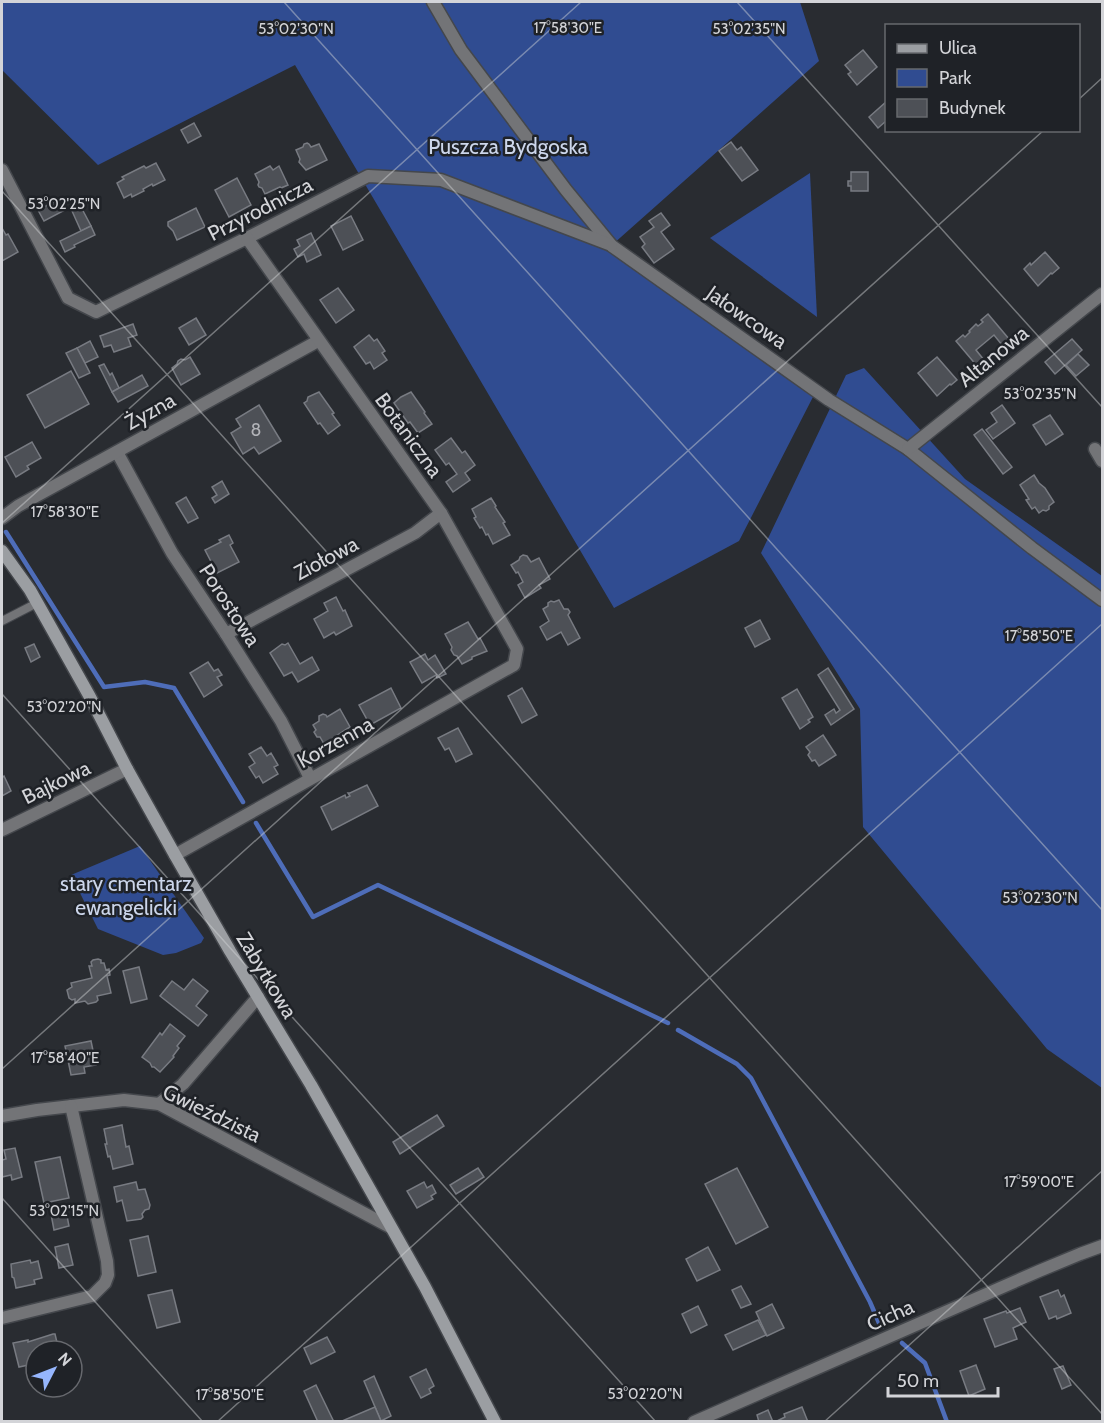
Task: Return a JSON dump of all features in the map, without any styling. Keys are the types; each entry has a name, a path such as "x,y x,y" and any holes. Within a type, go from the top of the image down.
{"street":[{"name":"Jałowcowa","path":"433,2 461,50 566,190 612,246 829,400 908,449 1032,548 1102,600"},
{"name":"Przyrodnicza","path":"2,170 68,298 96,312 368,176 441,180 612,246"},
{"name":"Botaniczna","path":"247,238 441,513 517,649 514,665"},
{"name":"Altanowa","path":"908,449 1102,294"},
{"name":"Żyzna","path":"2,519 18,506 318,340"},
{"path":"1095,449 1102,460"},
{"name":"Porostowa","path":"117,452 172,553 281,721 310,778"},
{"name":"Ziołowa","path":"226,634 415,533 441,513"},
{"name":"Zabytkowa","path":"2,551 38,603 175,855 311,1085 424,1287 495,1422"},
{"name":"Korzenna","path":"175,855 514,665"},
{"name":"Bajkowa","path":"2,830 127,769"},
{"path":"159,1104 183,1084 258,997"},
{"name":"Gwieździsta","path":"2,1116 124,1100 159,1104 390,1227"},
{"path":"2,1318 92,1296 105,1283 108,1275 107,1261 71,1106"},
{"name":"Cicha","path":"694,1422 1039,1271 1102,1246"}],"lane":[{"path":"2,621 38,603"}],"green space":[{"name":"Puszcza Bydgoska","path":"2,2 800,2 819,61 612,245 814,395 739,541 614,608 295,65 98,165 2,70"},
{"path":"810,173 817,317 710,238"},
{"path":"864,368 965,479 1102,576 1102,1088 1047,1049 863,827 860,709 761,553 846,375"},
{"name":"stary cmentarz ewangelicki","path":"140,846 204,938 201,943 176,953 163,955 98,929 71,875"}],"building":[{"path":"863,50 877,67 857,85 848,74 851,72 845,65"},
{"path":"885,103 885,122 878,128 869,117"},
{"path":"194,123 201,136 188,143 181,130"},
{"path":"731,142 737,150 741,147 758,170 742,181 719,151"},
{"path":"307,143 311,147 319,144 327,160 306,170 299,162 296,150"},
{"path":"156,163 165,180 153,186 152,184 132,197 131,194 124,198 117,183 124,179 122,177"},
{"path":"270,166 273,170 279,166 288,185 265,194 258,185 255,174"},
{"path":"851,172 868,172 868,191 851,191 848,181 851,181"},
{"path":"237,178 251,205 229,217 215,190"},
{"path":"59,199 65,210 44,221 38,210"},
{"path":"81,207 91,226 81,231 72,211"},
{"path":"196,208 205,227 177,240 168,222"},
{"path":"661,213 670,225 661,232 674,249 654,263 642,247 645,244 640,237 654,227 649,221"},
{"path":"351,216 363,240 343,250 331,226"},
{"path":"91,226 95,235 65,252 60,241"},
{"path":"2,228 18,252 2,261"},
{"path":"311,233 321,255 307,262 304,254 298,257 294,249 300,246 297,240"},
{"path":"1045,252 1059,268 1038,286 1024,269"},
{"path":"338,288 354,310 336,323 320,300"},
{"path":"988,314 1009,339 1002,345 994,335 976,350 984,360 977,366 956,341 963,335 965,337 976,324 978,326 983,322 981,320"},
{"path":"196,318 206,335 189,345 179,328"},
{"path":"133,324 137,335 128,338 131,346 114,352 111,345 104,347 100,336"},
{"path":"369,335 374,341 377,339 385,351 382,353 387,360 374,369 370,362 366,364 354,347"},
{"path":"1072,339 1082,350 1055,374 1045,362"},
{"path":"90,341 98,357 85,363 77,348"},
{"path":"77,348 90,373 79,378 66,353"},
{"path":"1078,354 1089,365 1076,376 1066,365"},
{"path":"190,357 200,374 181,385 172,368 181,359 185,360"},
{"path":"937,357 957,380 937,396 918,373"},
{"path":"104,364 110,375 112,373 119,388 112,392 99,366"},
{"path":"71,371 89,404 45,428 27,395"},
{"path":"142,375 148,386 118,402 112,392"},
{"path":"319,392 340,425 328,434 304,403 308,397"},
{"path":"411,392 432,424 418,433 394,403"},
{"path":"259,405 281,441 259,454 254,447 243,454 231,433 241,427 236,419"},
{"path":"1002,405 1015,423 993,439 986,430 997,422 991,413"},
{"path":"1050,415 1063,434 1046,445 1033,425"},
{"path":"982,429 1012,467 1003,474 974,435"},
{"path":"451,438 462,453 465,451 475,465 465,473 470,480 453,492 446,482 457,474 449,463 446,465 435,450"},
{"path":"32,442 41,458 27,466 29,469 16,477 5,457"},
{"path":"1034,475 1054,502 1049,509 1039,513 1035,507 1032,509 1020,485"},
{"path":"222,481 229,494 215,503 212,498 217,495 212,487"},
{"path":"186,497 198,518 188,523 176,503"},
{"path":"491,498 510,535 493,544 488,534 486,535 474,518 476,517 472,509"},
{"path":"229,535 233,543 230,545 239,562 217,573 205,550"},
{"path":"523,555 527,556 531,562 539,558 550,579 539,585 541,588 525,598 518,585 523,582 511,565"},
{"path":"336,597 352,626 336,635 334,632 324,638 314,619 328,611 324,603"},
{"path":"559,600 564,609 570,612 568,615 580,638 568,645 561,632 547,640 540,627 549,621 543,609 551,601"},
{"path":"760,620 770,639 755,647 745,628"},
{"path":"468,622 487,651 462,664 451,650 452,647 445,634"},
{"path":"288,643 300,664 312,657 319,670 298,682 292,672 284,676 270,653 282,644"},
{"path":"34,644 40,657 31,662 25,648"},
{"path":"425,654 428,660 435,655 446,674 437,678 436,675 422,683 410,662"},
{"path":"208,662 214,671 218,669 222,675 217,677 222,685 204,697 190,673"},
{"path":"828,668 854,709 831,725 825,715 834,709 836,713 840,710 818,675"},
{"path":"391,688 401,708 370,725 359,705"},
{"path":"522,688 537,715 522,723 508,696"},
{"path":"797,689 813,717 800,729 782,698"},
{"path":"340,709 350,727 324,744 314,732 316,730 313,725 319,721 319,716 323,714 327,717"},
{"path":"458,728 472,754 456,762 449,748 445,750 438,738"},
{"path":"823,735 836,755 819,766 815,760 812,761 806,747"},
{"path":"261,747 267,756 271,753 278,765 274,767 278,774 263,783 259,776 256,778 249,767 255,763 249,754"},
{"path":"4,776 11,791 2,796 2,778"},
{"path":"367,785 378,806 332,830 321,807 345,795 346,798 350,796 348,793"},
{"path":"98,959 104,963 106,970 109,969 110,975 107,976 111,993 97,996 96,1002 75,1003 75,999 69,998 67,990 72,987 71,983 92,978 89,966 92,966 93,960"},
{"path":"139,967 147,999 131,1003 123,971"},
{"path":"193,979 208,991 196,1006 207,1015 198,1026 160,996 172,981 184,990"},
{"path":"170,1024 185,1036 177,1046 179,1048 174,1057 160,1072 142,1057 160,1033 162,1035"},
{"path":"91,1041 96,1065 84,1067 85,1073 71,1075 65,1046"},
{"path":"437,1115 444,1126 400,1154 393,1142"},
{"path":"122,1125 126,1147 129,1146 133,1164 113,1169 105,1144 107,1144 104,1129"},
{"path":"15,1148 22,1177 12,1180 11,1175 2,1177 2,1160 6,1159 4,1150"},
{"path":"60,1157 69,1198 44,1203 35,1162"},
{"path":"478,1168 484,1177 456,1194 450,1185"},
{"path":"737,1168 768,1227 736,1244 705,1184"},
{"path":"136,1182 138,1190 145,1189 150,1205 149,1209 142,1214 141,1219 127,1221 122,1200 117,1202 114,1187"},
{"path":"424,1182 427,1188 432,1185 436,1193 431,1196 433,1199 417,1208 407,1191"},
{"path":"66,1211 69,1226 54,1230 51,1214"},
{"path":"148,1236 156,1272 138,1276 130,1240"},
{"path":"68,1244 73,1265 59,1268 55,1247"},
{"path":"708,1247 720,1270 697,1281 686,1259"},
{"path":"30,1260 31,1263 38,1261 42,1278 34,1280 35,1284 16,1288 11,1264"},
{"path":"741,1286 751,1304 741,1308 732,1290"},
{"path":"172,1290 180,1322 157,1328 148,1295"},
{"path":"1058,1290 1061,1297 1064,1295 1071,1313 1057,1319 1056,1316 1049,1319 1040,1297"},
{"path":"772,1304 784,1328 767,1336 756,1312"},
{"path":"698,1306 707,1325 691,1333 682,1314"},
{"path":"1020,1308 1026,1322 1013,1328 1017,1339 995,1347 984,1319"},
{"path":"758,1320 766,1335 733,1350 725,1335"},
{"path":"55,1334 56,1339 37,1339"},
{"path":"327,1337 335,1352 311,1364 304,1348"},
{"path":"24,1341 24,1366 19,1367 13,1343"},
{"path":"976,1365 985,1389 969,1396 960,1371"},
{"path":"1063,1366 1071,1385 1062,1389 1054,1369"},
{"path":"426,1369 434,1386 429,1389 431,1393 421,1398 410,1377"},
{"path":"374,1376 391,1416 381,1421 364,1381"},
{"path":"316,1385 333,1420 330,1422 318,1422 304,1391"},
{"path":"375,1407 381,1421 342,1422 342,1421"},
{"path":"802,1407 808,1422 775,1422 785,1417 784,1414"},
{"path":"768,1410 773,1422 759,1422 757,1415"}],"waterway":[{"path":"6,532 104,687 145,682 174,688 243,802"},
{"path":"256,823 313,917 378,885 668,1023"},
{"path":"678,1030 737,1064 751,1078 879,1323 883,1326"},
{"path":"902,1343 925,1363 947,1422"}]}
